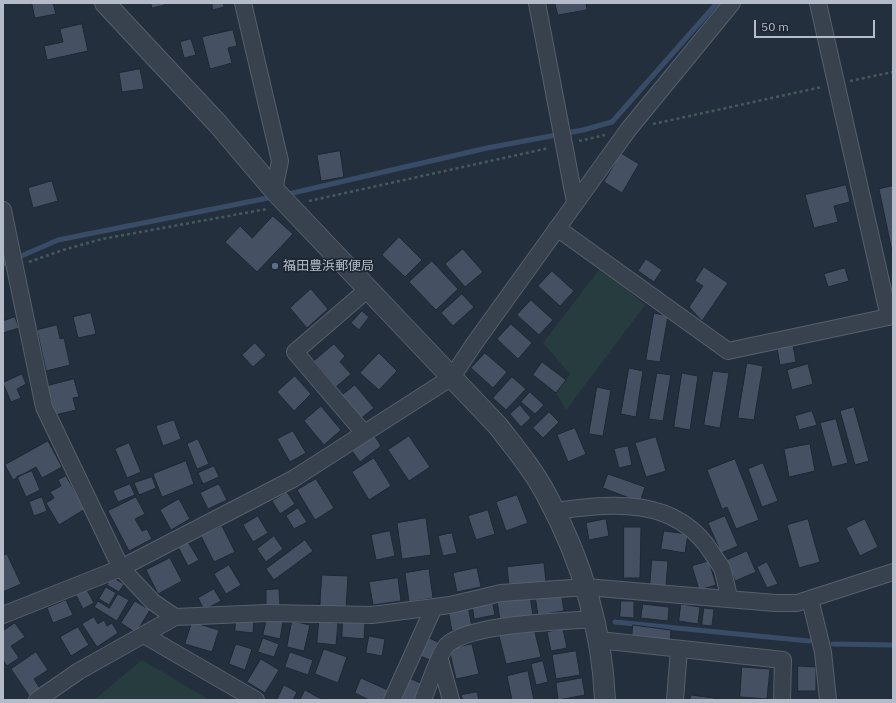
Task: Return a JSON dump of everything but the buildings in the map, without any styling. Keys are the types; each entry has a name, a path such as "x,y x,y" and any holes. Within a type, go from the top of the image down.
{"street":[{"path":"105,3 218,124 274,190 498,426 542,489 568,539 586,587 599,640 605,700"},
{"path":"243,3 280,161 274,190"},
{"path":"538,3 563,145 575,202"},
{"path":"3,615 121,568 293,478 452,377 575,202 628,130 732,3"},
{"path":"557,228 728,351 891,317 818,3"},
{"path":"3,210 44,407 121,568 153,602 175,617"},
{"path":"364,433 295,352 368,289"},
{"path":"554,511 592,506 633,506 662,512 686,523 704,541 722,568 729,598"},
{"path":"37,700 79,671 175,617 267,613 372,615 434,607 501,593 586,587 775,603 797,603 893,572"},
{"path":"810,600 823,652 828,700"},
{"path":"392,700 434,607"},
{"path":"423,700 445,647 458,638 487,629 594,619"},
{"path":"144,635 256,700"},
{"path":"599,640 783,660 782,700"},
{"path":"675,700 679,649"},
{"path":"440,660 451,700"}],"path":[{"path":"16,267 63,250 102,239 289,205 893,72"}],"green space":[{"path":"601,267 645,305 566,410 556,393 570,374 543,343"},
{"path":"142,660 210,700 94,700"}],"waterway":[{"path":"284,195 487,148 583,130 612,122 717,3"},
{"path":"3,264 58,240 273,197"},
{"path":"615,622 809,641"},
{"path":"833,644 893,645"}],"place":[{"name":"福田豊浜郵便局","path":"275,266"}]}
